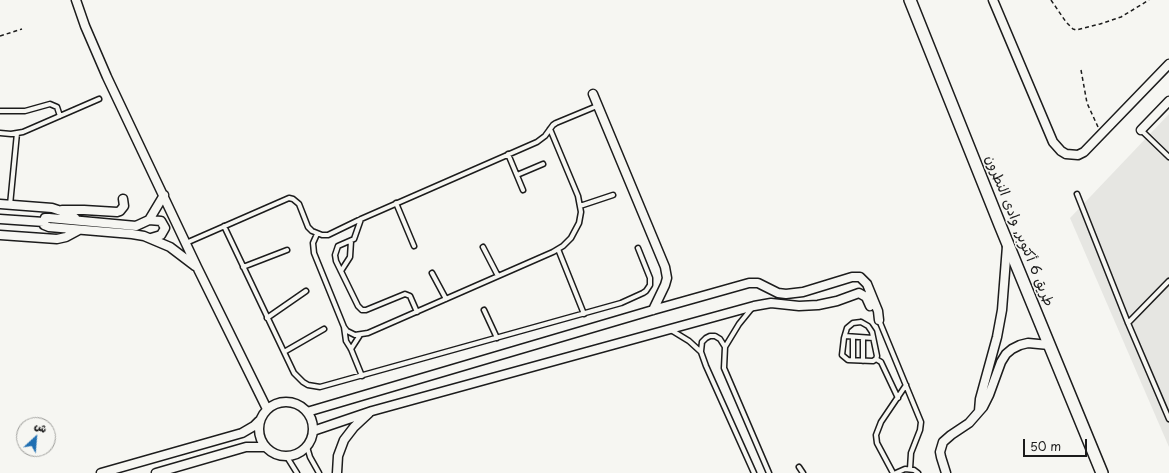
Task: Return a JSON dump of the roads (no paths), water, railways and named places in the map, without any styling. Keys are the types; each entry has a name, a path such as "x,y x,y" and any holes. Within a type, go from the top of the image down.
{"street":[{"path":"76,0 96,52 197,267 267,409"},
{"name":"طريق 6 أكتوبر, وادى النطرون","path":"910,0 1007,243 1102,473"},
{"path":"993,0 1056,147 1066,154 1078,155 1084,152 1169,64"},
{"path":"592,94 666,268 667,278 653,310"},
{"path":"1141,130 1169,101"},
{"path":"0,219 44,222 47,218 78,220 131,227 140,225 149,220 164,195"},
{"path":"60,211 84,210 117,212 124,206 123,199"},
{"path":"0,204 44,207 60,211 78,220"},
{"path":"149,220 161,221 165,228 161,236 150,238"},
{"path":"44,222 44,225 49,227 132,234 150,238 170,247 197,267"},
{"path":"0,235 57,239 66,237 78,230"},
{"path":"979,412 980,399 997,337 1002,310 1006,279 1007,243"},
{"path":"307,412 749,283 758,283 778,293 794,293 856,277 864,280 867,284 878,311 879,320"},
{"path":"313,431 372,411 754,306 771,303 799,306 818,305 837,301 859,293 864,280"},
{"path":"771,290 771,303"},
{"path":"859,293 866,297 879,320"},
{"path":"946,473 940,452 943,442 969,423 979,412 986,401 1001,362 1006,354 1020,345 1028,343 1049,345"},
{"path":"101,473 242,433 254,426 267,409 276,404 287,402 294,403 307,412 312,423 313,431 311,440 307,447 298,454 288,457 273,454 265,447 259,435 259,421"},
{"path":"337,473 338,456 344,440 354,427 372,411"},
{"path":"156,473 246,447 265,447"}],"lane":[{"path":"0,134 17,133 99,99"},
{"path":"0,111 25,111 50,104 57,107 60,116"},
{"path":"186,243 289,198 293,199 299,204 308,227 317,234 328,235 361,218 537,142 545,136 556,123 597,106"},
{"path":"344,327 351,333 360,335 368,333 558,249 567,242 579,223 580,206 578,196 550,129"},
{"path":"1141,130 1169,157"},
{"path":"10,205 17,133"},
{"path":"508,154 524,190"},
{"path":"517,175 543,164"},
{"path":"1078,194 1128,323 1169,418"},
{"path":"580,206 612,195"},
{"path":"396,203 414,246"},
{"path":"361,218 355,236 351,241 338,246 335,252 335,258 358,306 362,310 368,310 405,294 410,296 417,312"},
{"path":"224,226 267,318 297,376 308,385 320,387 621,303 643,293 650,285 650,278 638,248"},
{"path":"317,234 313,243 314,253 344,327 346,341 351,349 362,376"},
{"path":"341,271 350,257 351,241"},
{"path":"483,247 498,276"},
{"path":"558,249 584,314"},
{"path":"243,267 287,250"},
{"path":"432,273 446,299"},
{"path":"1128,323 1169,281"},
{"path":"267,318 306,291"},
{"path":"754,306 739,324 725,347 724,363 726,374 769,473"},
{"path":"484,310 497,338"},
{"path":"879,320 921,422 920,430 911,453 910,469"},
{"path":"861,322 870,329 877,355 876,359 873,361 848,360 842,355 847,328 850,325 861,322"},
{"path":"284,352 324,329"},
{"path":"669,329 689,341 701,352"},
{"path":"351,349 360,335"},
{"path":"725,347 720,338 715,336 710,336 702,342 700,347 706,366 754,473"},
{"path":"845,336 873,338"},
{"path":"852,337 853,360"},
{"path":"863,338 863,361"},
{"path":"876,359 881,362 898,398"},
{"path":"906,385 881,422 876,435 877,443 894,473 901,470 910,469 918,473"},
{"path":"307,447 318,471 313,473"},
{"path":"288,457 297,473"},
{"path":"799,467 802,473"}]}
